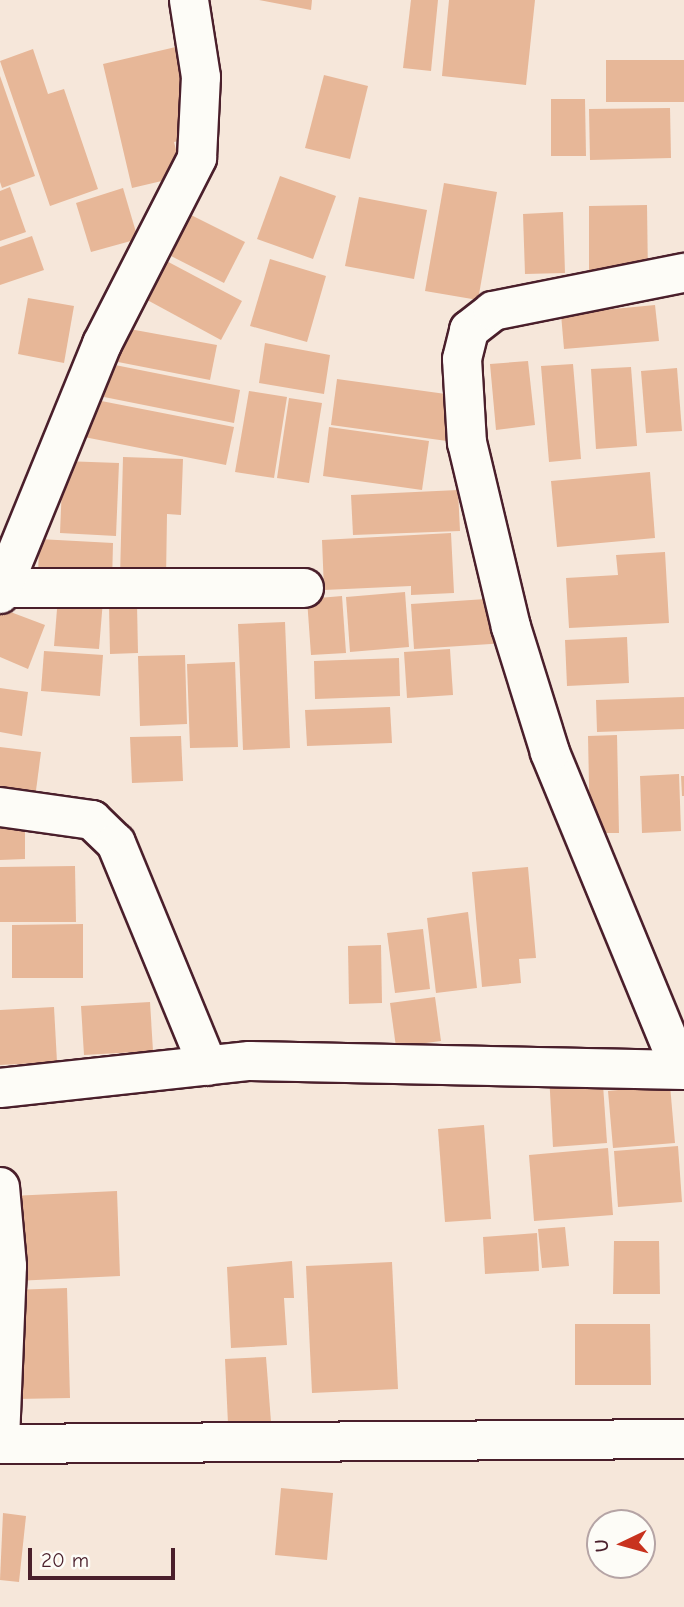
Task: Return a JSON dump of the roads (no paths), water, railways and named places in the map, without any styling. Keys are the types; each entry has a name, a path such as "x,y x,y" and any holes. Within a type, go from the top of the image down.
{"street":[{"path":"189,0 201,77 197,158 102,344 1,591 304,587"},
{"path":"0,1088 208,1066 682,1069 550,752 515,640 467,443 462,359 469,330 493,311 684,273"},
{"path":"0,807 92,820 116,844 208,1066"},
{"path":"0,1187 7,1266 0,1442 684,1439"}]}
